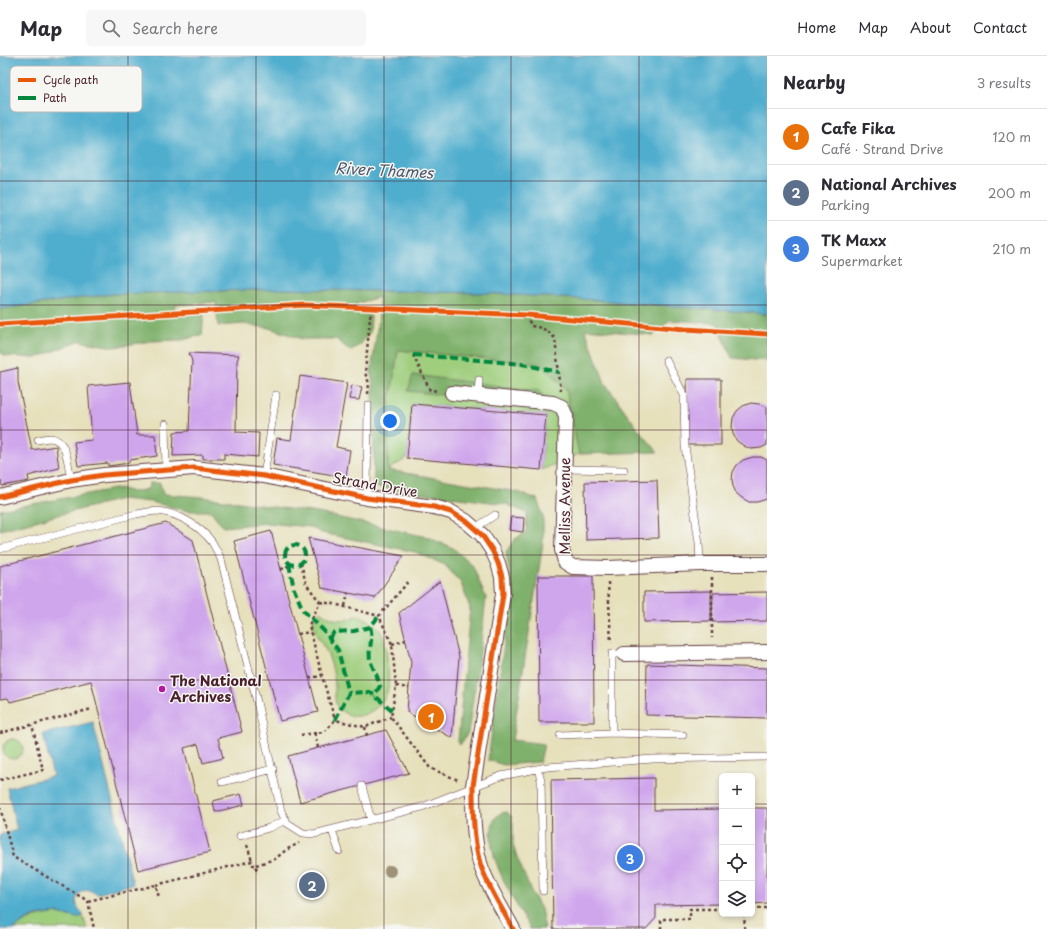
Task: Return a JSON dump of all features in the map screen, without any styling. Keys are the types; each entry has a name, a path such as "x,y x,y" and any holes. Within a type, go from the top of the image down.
{"street":[{"path":"452,393 553,403 562,407"},
{"name":"Melliss Avenue","path":"562,407 566,416 562,550 565,562 573,566 608,568 706,564 767,564"},
{"name":"Strand Drive","path":"0,497 71,480 104,475 194,468 264,476 367,498 434,507 451,512 475,528 482,535 492,550 498,563 502,577 503,594 473,786 473,818 480,864 513,929"},
{"path":"618,654 767,652"}],"lane":[{"path":"666,360 684,395 685,446 699,543 706,564"},
{"path":"478,395 479,380"},
{"path":"264,476 276,395"},
{"path":"367,498 368,405"},
{"path":"165,424 166,471"},
{"path":"38,440 51,438 58,441 64,447 71,480"},
{"path":"564,469 624,470"},
{"path":"0,549 136,514 158,511 173,514 198,528 211,542 221,559 273,769 281,811 287,823 303,833 314,834 422,807 501,776 538,769 653,759 767,757"},
{"path":"475,528 495,514"},
{"path":"612,733 618,654"},
{"path":"560,735 612,733 684,735"},
{"path":"222,782 273,769"},
{"path":"538,769 541,780 543,891"},
{"path":"362,786 371,820"},
{"path":"240,836 269,828 286,820"},
{"path":"332,830 339,852"}],"path":[{"path":"368,405 369,383 365,373 371,307"},
{"path":"527,315 530,326 539,327 551,333 555,339 562,407"},
{"path":"413,355 430,390"},
{"path":"301,563 306,584 320,602 345,606 379,616 392,644 396,686 391,717 430,768 473,786"},
{"path":"281,570 286,568 289,564"},
{"path":"706,564 712,653"},
{"path":"608,568 618,654"},
{"path":"379,616 408,582"},
{"path":"345,606 348,593"},
{"path":"320,602 310,624 311,632 335,720"},
{"path":"298,634 311,632"},
{"path":"392,644 406,640"},
{"path":"309,678 322,676"},
{"path":"396,686 409,688"},
{"path":"0,733 92,709"},
{"path":"335,720 366,727 391,717"},
{"path":"301,734 324,732 335,720"},
{"path":"0,780 43,770 32,725"},
{"path":"366,727 367,736"},
{"path":"314,733 318,748"},
{"path":"0,807 13,857 88,901 252,861 253,865 256,865 257,873"},
{"path":"256,865 275,859 286,850 300,843 307,843 308,834"},
{"path":"156,885 159,898"},
{"path":"88,901 94,929"},
{"path":"755,908 767,908"},
{"path":"661,929 661,919 690,919 690,909 719,909"},
{"path":"744,917 745,929"}],"green space":[{"path":"285,289 484,293 596,300 767,314 767,361 732,358 717,323 670,320 654,335 585,329 605,383 638,429 658,452 579,454 566,389 540,364 398,350 389,407 388,470 518,492 537,499 543,516 543,543 512,740 544,744 540,762 504,765 488,760 512,587 506,552 514,540 526,532 527,513 506,504 374,487 373,385 371,372 379,317 379,297 358,303 356,309 371,316 370,332 361,344 350,351 336,339 302,339 269,328 244,324 218,326 216,302 175,305 176,314 204,315 202,335 182,340 151,341 114,347 79,341 36,358 6,356 0,352 0,309 111,294"},
{"path":"398,350 540,364 566,389 579,454 541,470 546,415 412,404 407,458 388,470 389,407"},
{"path":"413,375 539,391 544,397 539,406 408,391"},
{"path":"149,483 160,483 163,494 202,497 318,513 427,537 453,548 473,566 486,598 468,733 460,745 458,741 470,608 461,583 445,565 415,552 322,533 311,527 267,523 223,527 211,511 188,511 151,502 121,499 0,530 0,510 120,488 133,492 148,489"},
{"path":"320,611 325,615 339,620 348,619 359,615 367,619 381,632 387,653 388,688 382,702 368,713 352,716 338,709 335,701 334,680 331,663 317,636 313,624"},
{"path":"13,739 20,742 23,749 20,756 13,759 6,756 3,749 6,742"},
{"path":"507,812 511,816 513,823 513,845 530,889 541,909 545,929 530,929 509,891 496,863 492,849 491,835 493,823 498,815"},
{"path":"58,913 77,918 83,916 87,929 14,929 34,918"}],"water":[{"name":"River Thames","path":"0,56 767,56 767,314 596,300 484,293 285,289 111,294 0,309"},
{"path":"93,722 133,884 97,894 89,890 81,892 77,896 76,902 83,916 77,918 58,913 36,916 25,921 14,929 0,929 0,835 17,830 7,788 53,776 43,734"}],"building":[{"path":"189,353 239,355 237,361 236,432 259,433 258,457 224,454 224,459 203,459 203,455 173,456 174,432 189,431 192,361"},
{"path":"18,368 18,382 32,450 56,446 59,468 28,476 29,481 2,486 0,481 0,372"},
{"path":"300,376 347,383 336,447 350,450 346,477 273,465 277,438 291,440"},
{"path":"687,379 721,379 721,445 688,445"},
{"path":"130,382 137,435 155,435 157,456 129,460 129,463 108,466 108,463 78,466 74,442 92,440 88,386"},
{"path":"352,385 362,387 359,400 349,399"},
{"path":"751,403 767,407 767,445 761,448 751,449 744,446 737,441 733,434 733,418 737,411 743,406"},
{"path":"412,404 546,415 541,470 407,458"},
{"path":"753,457 761,457 767,460 767,499 757,502 749,502 736,493 732,480 733,472 737,465 743,460"},
{"path":"657,480 659,538 586,540 585,482"},
{"path":"511,517 524,518 523,532 509,530"},
{"name":"The National Archives","path":"166,523 193,540 242,732 218,738 223,758 203,763 198,744 184,748 210,852 138,870 91,681 10,702 8,698 0,699 0,566"},
{"path":"271,531 318,712 280,721 234,541"},
{"path":"308,538 404,556 375,598 322,588"},
{"path":"538,576 593,576 594,722 539,722"},
{"path":"440,581 459,657 452,738 407,712 411,662 399,613"},
{"path":"711,591 711,621 644,622 644,592"},
{"path":"767,592 767,621 712,622 713,593"},
{"path":"647,664 767,668 767,718 646,715"},
{"path":"386,730 409,773 300,802 288,756"},
{"path":"654,778 654,810 719,809 719,904 656,905 656,918 646,929 553,929 551,780"},
{"path":"241,794 244,805 215,812 213,801"},
{"path":"755,808 767,808 767,903 755,904"}],"marked path":[{"path":"413,355 522,364 559,372"},
{"path":"295,545 302,548 305,555 302,562 295,565 288,562 285,555 288,548 295,545"},
{"path":"289,564 294,589 303,610 324,631 338,650 349,693"},
{"path":"330,638 334,632 354,631 370,627 379,616"},
{"path":"370,627 370,659 380,686 374,696"},
{"path":"335,720 349,693 370,692 392,710"}],"cycle path":[{"path":"0,324 305,305 527,315 685,329 767,334"},
{"path":"0,497 71,480 104,475 194,468 264,476 367,498 434,507 451,512 466,521 482,535 492,550 502,577 503,594 473,786 473,815 476,844 483,872 513,929"}],"place":[{"name":"The National Archives","path":"162,689"},
{"name":"Cafe Fika","path":"431,717"},
{"name":"TK Maxx","path":"630,858"},
{"name":"National Archives","path":"312,885"}]}
